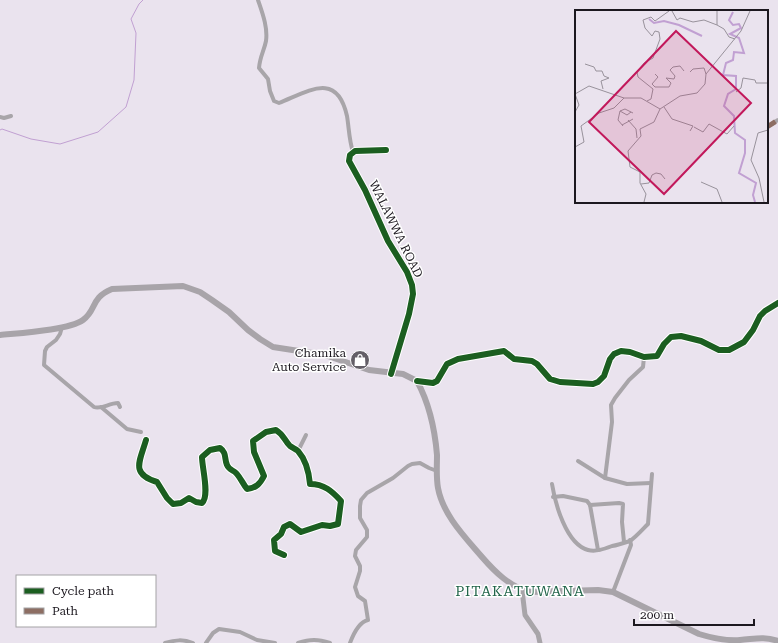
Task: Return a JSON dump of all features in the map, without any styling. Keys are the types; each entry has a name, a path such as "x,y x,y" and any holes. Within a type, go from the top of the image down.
{"main road":[{"path":"0,335 76,324 84,320 97,298 103,293 112,289 183,286 200,292 229,312 248,330 273,347 325,355 369,370 391,374 404,374 417,382 420,387 430,421 436,448 438,489 449,514 459,530 501,577 522,590 530,592 598,590 613,592 683,627 706,636 724,640 740,640 757,637 769,638 778,641"}],"street":[{"path":"258,0 265,25 266,40 260,58 259,68 268,79 270,91 274,101 279,103 315,89 328,88 336,92 344,104 353,152 386,150"},
{"path":"0,116 4,118 11,116"},
{"path":"768,126 778,120"},
{"name":"WALAWWA ROAD","path":"353,152 350,155 349,161 365,190 388,242 407,272 412,285 413,294 409,314 391,374"},
{"path":"417,382 433,383 437,381 447,364 458,359 504,351 514,358 532,361 537,364 550,379 560,382 593,384 598,382 604,376 610,359 614,354 621,351 630,352 644,357 656,356 670,338 681,336 702,341 719,350 729,350 744,342 753,330 760,316 778,303"},
{"path":"62,327 56,340 47,347 44,365 94,407 98,409 114,403 118,403 120,407"},
{"path":"605,478 612,422 611,405 629,380 643,367 644,357"},
{"path":"101,407 127,429 141,432"},
{"path":"146,440 139,462 141,475 147,479 157,482 167,498 173,504 181,503 189,498 196,502 202,503 205,500 206,492 202,457 210,450 220,448 224,451 226,465 235,472 247,489 253,488 260,483 264,476 254,452 253,441 266,432 276,430 282,434 291,446 298,451 308,472 310,484 318,484 330,489 341,500 338,524 330,526 322,525 301,532 290,524 284,527 281,534 274,540 275,551 284,555"},
{"path":"298,451 306,435"},
{"path":"578,461 605,478 627,484 651,483"},
{"path":"350,643 353,634 365,621 368,620 365,601 358,596 355,588 360,572 360,566 355,556 356,550 367,537 367,530 360,518 361,500 367,493 393,478 412,464 420,463 437,471"},
{"path":"552,484 554,497 561,518 570,535 583,548 587,550 598,550 630,540 648,524 652,474"},
{"path":"554,497 564,496 587,500 590,505 598,550"},
{"path":"590,505 622,504 624,542"},
{"path":"613,592 631,545 630,540"},
{"path":"522,590 525,615 538,634 540,643"},
{"path":"206,643 213,633 219,629 228,629 240,632 257,640 275,643"},
{"path":"298,643 308,639 321,640 330,643"},
{"path":"165,643 173,640 185,640 193,643"}],"waterway":[{"path":"0,130 2,129 31,139 60,144 98,132 126,107 134,80 136,33 131,19 139,4 143,0"}],"marked path":[{"path":"768,126 778,120"}],"cycle path":[{"path":"386,150 355,151 350,155 349,161 365,190 388,241 407,272 412,285 413,294 409,314 391,374"},
{"path":"417,381 433,383 437,381 447,364 458,359 504,351 514,359 532,361 537,364 550,379 560,382 593,384 598,382 604,376 610,359 614,354 621,351 630,352 644,357 657,356 664,344 671,337 681,336 701,341 719,350 729,350 744,342 753,330 760,316 778,303"},
{"path":"146,440 139,466 143,475 157,482 167,498 173,504 181,503 189,498 196,502 202,503 206,488 202,457 210,450 220,448 229,468 235,472 247,489 253,488 264,476 254,452 253,441 266,432 276,430 279,432 286,442 298,451 303,458 308,471 310,484 319,485 327,489 341,501 338,524 330,526 322,525 301,532 290,524 284,527 281,534 274,540 275,551 284,555"}],"place":[{"name":"Chamika Auto Service","path":"360,360"}],"district":[{"name":"PITAKATUWANA","path":"520,591"}]}
